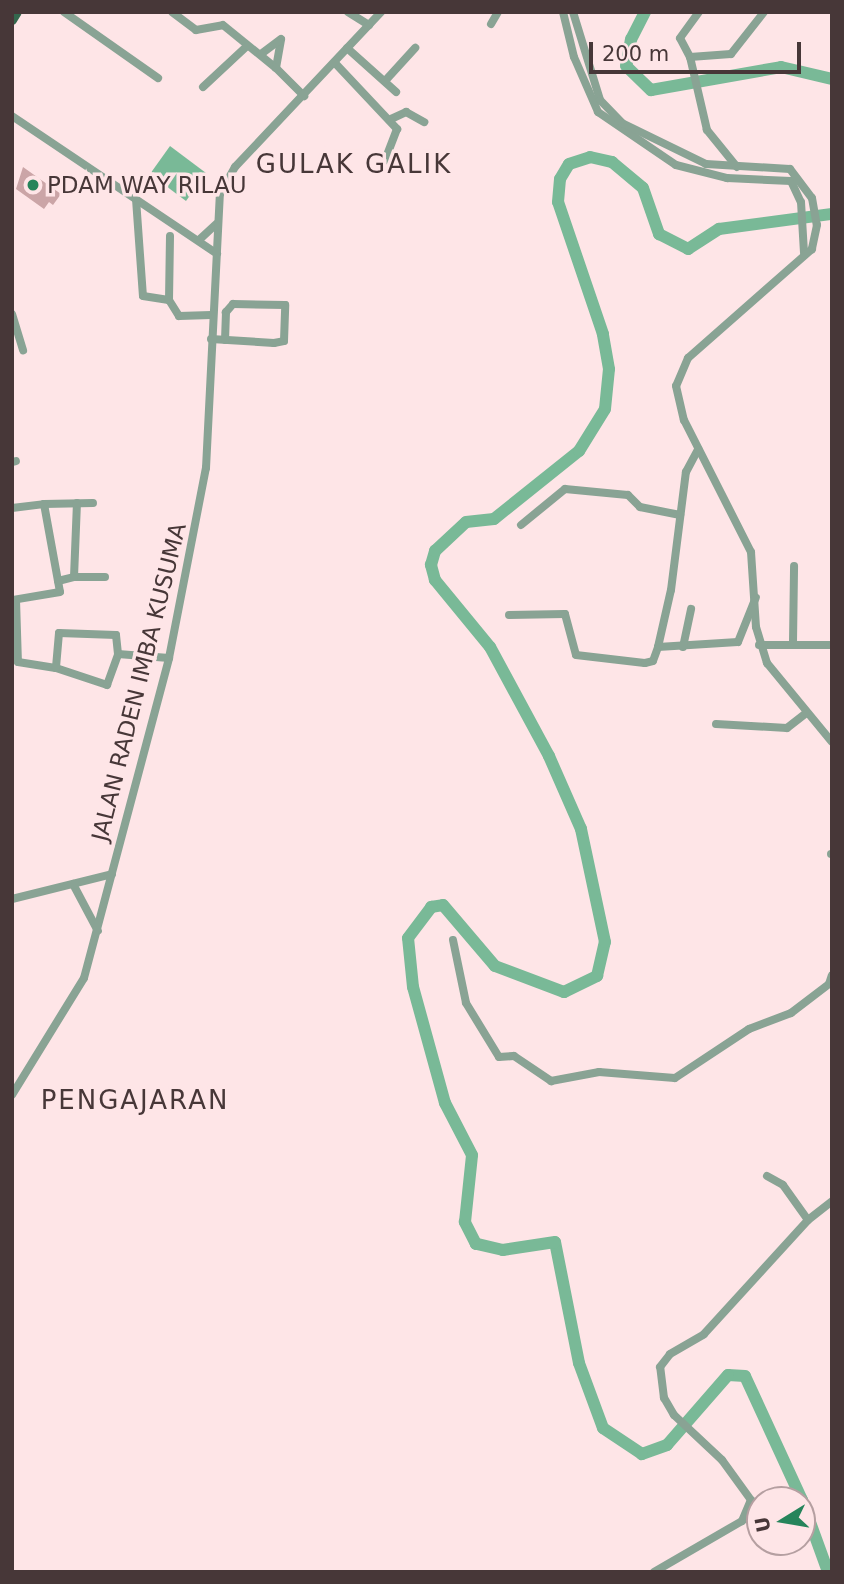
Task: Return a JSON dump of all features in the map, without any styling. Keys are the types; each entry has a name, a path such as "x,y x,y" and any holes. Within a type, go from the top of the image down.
{"main road":[{"path":"12,20 17,12"}],"street":[{"path":"64,12 158,78"},
{"path":"172,12 196,30 223,25 277,68 304,96"},
{"path":"348,12 367,23"},
{"path":"367,23 371,12"},
{"path":"367,23 381,12"},
{"path":"491,24 498,12"},
{"path":"563,12 590,101 608,122 692,170 727,178 783,177 801,202 805,224 804,253"},
{"path":"573,12 589,72 608,111 691,160 737,167 790,169 812,198 817,226 814,246 688,358 680,372 678,402 698,449 748,544 756,597 759,645 781,685 832,741"},
{"path":"699,12 680,38 693,67 707,130 737,167"},
{"path":"690,57 730,54 764,12"},
{"name":"JALAN RADEN IMBA KUSUMA","path":"12,1095 76,994 98,931 169,658 206,468 211,315 220,194 235,167 335,63 367,23"},
{"path":"261,54 281,39 277,68"},
{"path":"204,87 247,46"},
{"path":"347,48 396,93"},
{"path":"385,81 415,48"},
{"path":"335,63 391,119 397,139 385,161"},
{"path":"391,119 406,112 424,122"},
{"path":"12,116 217,254"},
{"path":"136,199 140,292 146,299 169,300"},
{"path":"199,240 217,221"},
{"path":"170,236 169,300 179,316 211,315"},
{"path":"211,339 225,340 284,341 285,305 233,304 226,312 225,340"},
{"path":"12,314 23,350"},
{"path":"509,615 565,614 578,655 645,663 653,661 658,647 686,472 698,449"},
{"path":"521,525 565,489 628,495 640,507 680,514"},
{"path":"74,577 77,503"},
{"path":"12,508 93,503"},
{"path":"44,504 58,581 58,595 14,600 15,658 57,668 107,685 118,654 116,635 59,633 57,668"},
{"path":"793,642 794,566"},
{"path":"58,581 74,577 105,577"},
{"path":"658,647 682,647 741,639 756,597"},
{"path":"682,647 691,609"},
{"path":"759,645 793,642 832,645"},
{"path":"118,654 169,658"},
{"path":"716,724 788,729 806,713"},
{"path":"12,899 112,874"},
{"path":"73,884 98,931"},
{"path":"453,940 466,1003 499,1057 514,1056 551,1082 598,1072 675,1078 748,1029 791,1013 829,984 832,975"},
{"path":"767,1175 783,1185 808,1220"},
{"path":"654,1572 710,1543 748,1512 749,1493 697,1433 674,1415 660,1384 664,1359 704,1334 808,1220 832,1201"}],"shaded area":[{"path":"170,146 206,173 186,201 150,174"}],"building":[{"name":"PDAM WAY RILAU","path":"23,167 61,194 53,205 49,202 44,209 16,189"}],"waterway":[{"path":"645,12 631,39 626,66 651,90 781,67 832,79"},
{"path":"796,1486 745,1376 728,1375 667,1445 642,1454 603,1428 579,1363 555,1242 503,1250 476,1244 465,1222 472,1155 445,1103 413,987 408,938 431,907 443,905 495,966 564,992 597,976 605,942 581,829 549,756 490,647 435,580 431,565 435,551 466,522 494,519 579,451 605,409 609,369 603,334 558,202 560,179 569,164 590,157 612,162 643,188 659,234 688,249 719,229 832,214"},
{"path":"816,1539 828,1572"}],"place":[{"name":"PDAM WAY RILAU","path":"33,185"}],"district":[{"name":"GULAK GALIK","path":"354,165"},
{"name":"PENGAJARAN","path":"135,1101"}]}
